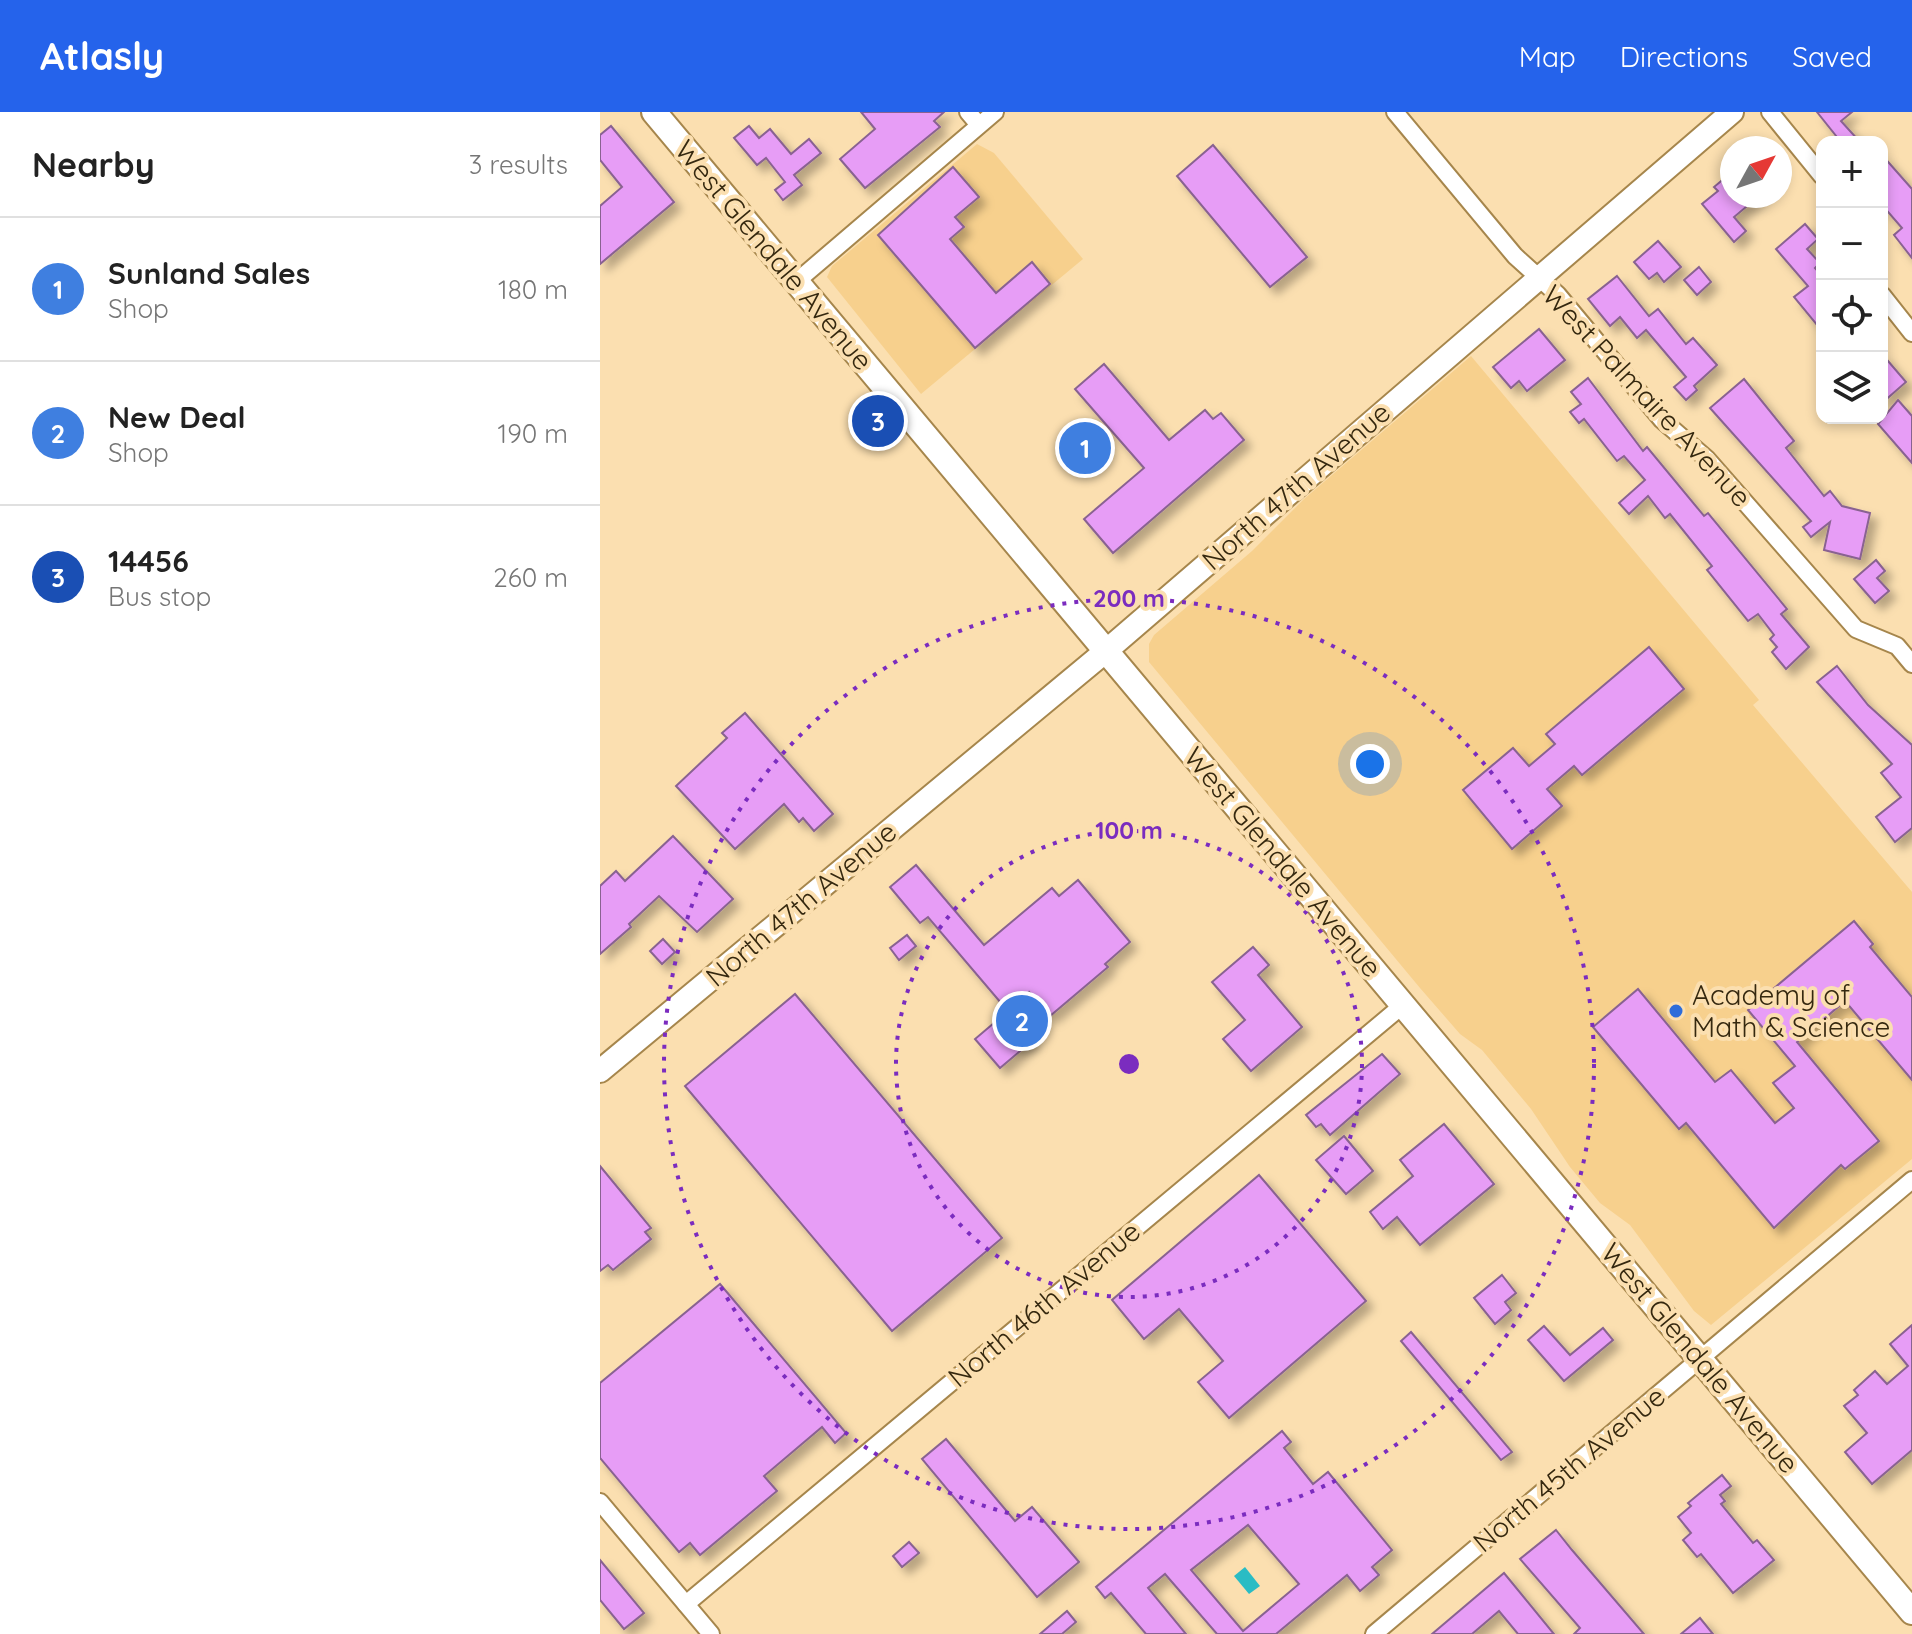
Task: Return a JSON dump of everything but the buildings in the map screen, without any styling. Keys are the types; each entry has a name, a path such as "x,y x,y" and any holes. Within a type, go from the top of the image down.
{"main road":[{"name":"West Glendale Avenue","path":"654,112 1912,1612"}],"street":[{"path":"968,112 979,125"},
{"path":"796,282 995,112"},
{"name":"West Palmaire Avenue","path":"1395,112 1515,256 1558,295 1662,420 1707,459 1856,629 1897,646 1912,664"},
{"name":"North 47th Avenue","path":"600,1071 1106,651 1732,112"},
{"path":"1770,112 1816,169"},
{"path":"1888,303 1912,333"},
{"name":"North 46th Avenue","path":"686,1604 1403,1005"},
{"name":"North 45th Avenue","path":"1374,1634 1912,1180"},
{"path":"600,1502 711,1634"}],"shaded area":[{"path":"977,144 994,153 1083,259 921,394 827,277 832,266"},
{"path":"1471,356 1759,700 1753,705 1912,892 1912,1159 1711,1325 1694,1311 1630,1225 1600,1203 1570,1167 1531,1109 1482,1050 1460,1034 1420,988 1149,662 1149,644 1154,635 1252,551 1304,499"}],"water":[{"path":"1245,1567 1260,1586 1249,1594 1234,1576"}],"place":[{"name":"14456","path":"878,421"},
{"name":"Sunland Sales","path":"1085,448"},
{"name":"Academy of Math & Science","path":"1676,1011"},
{"name":"New Deal","path":"1022,1021"}]}
